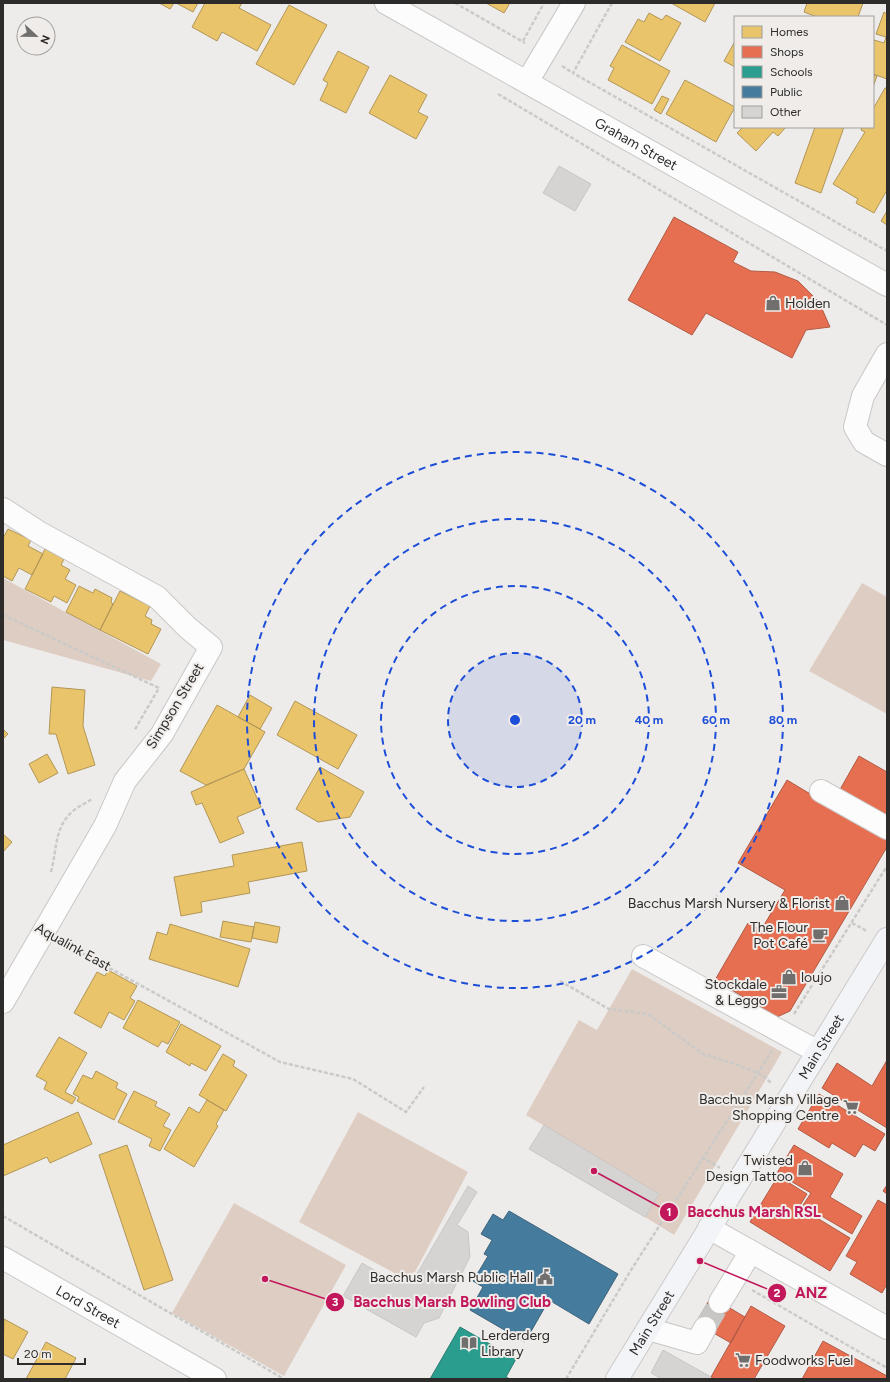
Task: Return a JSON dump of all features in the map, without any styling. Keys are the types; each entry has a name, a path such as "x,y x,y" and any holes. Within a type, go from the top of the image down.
{"main road":[{"name":"Main Street","path":"617,1379 887,940"}],"street":[{"name":"Graham Street","path":"386,3 887,285"},
{"path":"527,82 574,3"},
{"path":"887,354 863,396 855,427 864,442 887,455"},
{"name":"Simpson Street","path":"3,509 40,533 156,597 210,647 162,734 125,781 105,826 3,1002"},
{"path":"821,791 887,828"},
{"path":"643,956 818,1052"},
{"path":"709,1228 750,1253 887,1328"},
{"path":"720,1302 750,1253"},
{"name":"Lord Street","path":"3,1258 215,1379"},
{"path":"648,1329 697,1343 705,1328"}],"path":[{"path":"454,3 523,41 573,73 887,251"},
{"path":"523,41 544,3"},
{"path":"573,73 612,3"},
{"path":"498,94 887,325"},
{"path":"3,615 159,688 132,734"},
{"path":"50,876 55,858 56,842 61,825 74,810 95,796"},
{"path":"566,1379 631,1270 758,1073 887,866"},
{"name":"Aqualink East","path":"43,932 280,1062 353,1079 406,1112 424,1087"},
{"path":"560,981 609,1009 648,1014 703,1054 738,1064 765,1076 788,1101"},
{"path":"3,1216 284,1379"},
{"path":"734,1279 887,1368"}],"shaded area":[{"path":"3,578 161,664 151,681 3,640"},
{"path":"862,583 887,597 887,714 809,671"},
{"path":"632,969 782,1052 674,1235 645,1217 659,1194 526,1115 579,1020 597,1030"},
{"path":"358,1112 468,1172 415,1272 400,1276 299,1222"},
{"path":"234,1203 346,1265 284,1376 172,1313"}],"building: Homes":[{"path":"159,3 174,3 170,9"},
{"path":"176,3 198,3 193,12"},
{"path":"205,3 242,3 239,8 271,25 257,51 222,32 217,41 192,27"},
{"path":"486,3 510,3 504,13"},
{"path":"671,3 715,3 705,22"},
{"path":"807,3 863,3 858,16 814,16 804,12"},
{"path":"289,5 327,25 294,85 256,64"},
{"path":"884,12 887,14 887,79 874,74 874,40 884,43 886,37 876,34"},
{"path":"649,13 662,20 666,15 681,23 660,61 625,42 638,19 644,22"},
{"path":"734,43 734,66 724,61"},
{"path":"622,45 670,71 652,104 608,80 614,68 610,66"},
{"path":"338,51 369,67 346,113 320,100 328,83 323,80"},
{"path":"390,75 427,95 418,112 428,117 416,139 369,113"},
{"path":"874,75 877,76 874,84"},
{"path":"685,80 734,106 716,142 666,114"},
{"path":"885,88 887,88 887,190 874,213 856,203 858,199 833,184 865,132 861,130 862,128 874,128 874,107"},
{"path":"662,96 669,99 661,114 654,110"},
{"path":"742,128 785,128 778,136 773,132 756,151 737,133"},
{"path":"815,128 844,128 821,193 795,183"},
{"path":"887,211 887,225 881,221"},
{"path":"8,529 31,540 28,546 43,554 32,575 19,568 12,581 3,576 3,538"},
{"path":"45,549 64,559 61,565 70,570 65,579 76,585 67,603 54,596 51,602 25,589"},
{"path":"79,586 93,593 95,589 112,598 111,602 113,604 100,630 66,612"},
{"path":"120,591 150,606 145,616 152,620 151,624 161,629 148,654 100,630"},
{"path":"52,687 85,690 83,726 95,765 68,774 56,734 49,734"},
{"path":"250,695 272,708 260,729 238,717"},
{"path":"295,701 357,735 338,769 277,735"},
{"path":"217,705 265,732 244,769 206,785 180,771"},
{"path":"3,729 8,734 3,739"},
{"path":"47,754 58,773 39,783 29,764"},
{"path":"320,767 364,792 350,817 318,822 296,809"},
{"path":"244,769 261,807 237,817 244,833 220,843 202,803 196,805 191,792"},
{"path":"3,834 12,842 3,852"},
{"path":"302,842 307,871 248,882 250,893 201,902 202,912 181,916 174,877 234,866 232,855"},
{"path":"223,921 254,927 251,942 220,937"},
{"path":"255,922 280,927 277,943 252,938"},
{"path":"170,924 250,949 238,987 149,959 157,932 167,935"},
{"path":"108,970 137,986 130,998 135,1001 124,1020 109,1012 101,1028 74,1013 97,972 105,976"},
{"path":"138,1000 180,1022 168,1044 162,1041 158,1047 123,1028"},
{"path":"181,1024 221,1046 206,1071 191,1063 190,1066 166,1052"},
{"path":"59,1037 87,1053 65,1092 76,1098 72,1104 44,1089 47,1082 36,1076"},
{"path":"223,1054 235,1061 233,1066 247,1075 226,1111 199,1095"},
{"path":"96,1071 118,1083 116,1088 127,1094 114,1120 77,1101 79,1097 73,1094 83,1075 92,1079"},
{"path":"134,1091 157,1102 155,1106 170,1114 163,1126 171,1130 160,1151 149,1146 152,1139 118,1122"},
{"path":"207,1100 224,1110 216,1124 218,1126 194,1167 164,1149 189,1107 199,1113"},
{"path":"78,1112 92,1144 50,1163 47,1157 3,1176 3,1145"},
{"path":"127,1145 173,1280 144,1290 99,1155"},
{"path":"4,1319 28,1332 13,1359 3,1354"},
{"path":"46,1342 76,1358 65,1379 26,1379"}],"building: Shops":[{"path":"674,217 738,252 733,262 751,271 775,272 798,281 819,302 830,327 806,330 792,358 706,313 692,335 628,300"},
{"path":"859,756 887,772 887,821 838,793"},
{"path":"787,780 887,840 887,847 790,1011 777,1017 715,980 748,923 761,930 785,890 738,863"},
{"name":"Bacchus Marsh Village Shopping Centre","path":"887,1060 887,1128 822,1088 837,1063 872,1086"},
{"path":"819,1094 885,1134 875,1151 863,1144 855,1157 832,1143 829,1148 798,1129"},
{"path":"794,1145 843,1174 830,1197 862,1216 852,1234 803,1205 811,1193 777,1173"},
{"path":"778,1176 807,1194 799,1207 850,1238 830,1271 750,1222"},
{"path":"887,1185 887,1194 883,1191"},
{"path":"878,1200 887,1205 887,1284 882,1293 850,1274 857,1262 846,1256"},
{"path":"711,1297 745,1317 731,1343 696,1323"},
{"name":"Foodworks Fuel","path":"751,1306 785,1326 754,1379 715,1379 711,1377"},
{"path":"823,1341 887,1376 887,1379 802,1379"}],"building: Schools":[{"name":"Lerderderg Library","path":"460,1327 516,1359 506,1377 510,1379 430,1379"}],"building: Public":[{"name":"Bacchus Marsh Public Hall","path":"509,1211 618,1274 589,1324 549,1300 525,1342 470,1310 483,1287 473,1281 488,1256 484,1254 492,1240 481,1234 493,1214 503,1220"}],"building: Other":[{"path":"559,166 591,184 575,211 543,193"},
{"path":"544,1125 659,1194 645,1217 529,1149"},
{"path":"468,1186 477,1192 457,1225 468,1232 470,1257 439,1318 424,1323 416,1337 343,1296 362,1263 398,1284 414,1279"},
{"path":"663,1350 711,1377 710,1379 662,1379 651,1373"}],"tunnel":[{"path":"705,1328 720,1302"}],"place":[{"name":"Holden","path":"773,303"},
{"name":"Bacchus Marsh Nursery & Florist","path":"842,903"},
{"name":"The Flour Pot Café","path":"820,935"},
{"name":"loujo","path":"789,977"},
{"name":"Stockdale & Leggo","path":"779,992"},
{"name":"Bacchus Marsh Village Shopping Centre","path":"851,1107"},
{"name":"Twisted Design Tattoo","path":"805,1168"},
{"name":"Bacchus Marsh RSL","path":"594,1171"},
{"name":"ANZ","path":"700,1261"},
{"name":"Bacchus Marsh Public Hall","path":"545,1277"},
{"name":"Bacchus Marsh Bowling Club","path":"265,1279"},
{"name":"Lerderderg Library","path":"469,1343"},
{"name":"Foodworks Fuel","path":"743,1360"}]}
